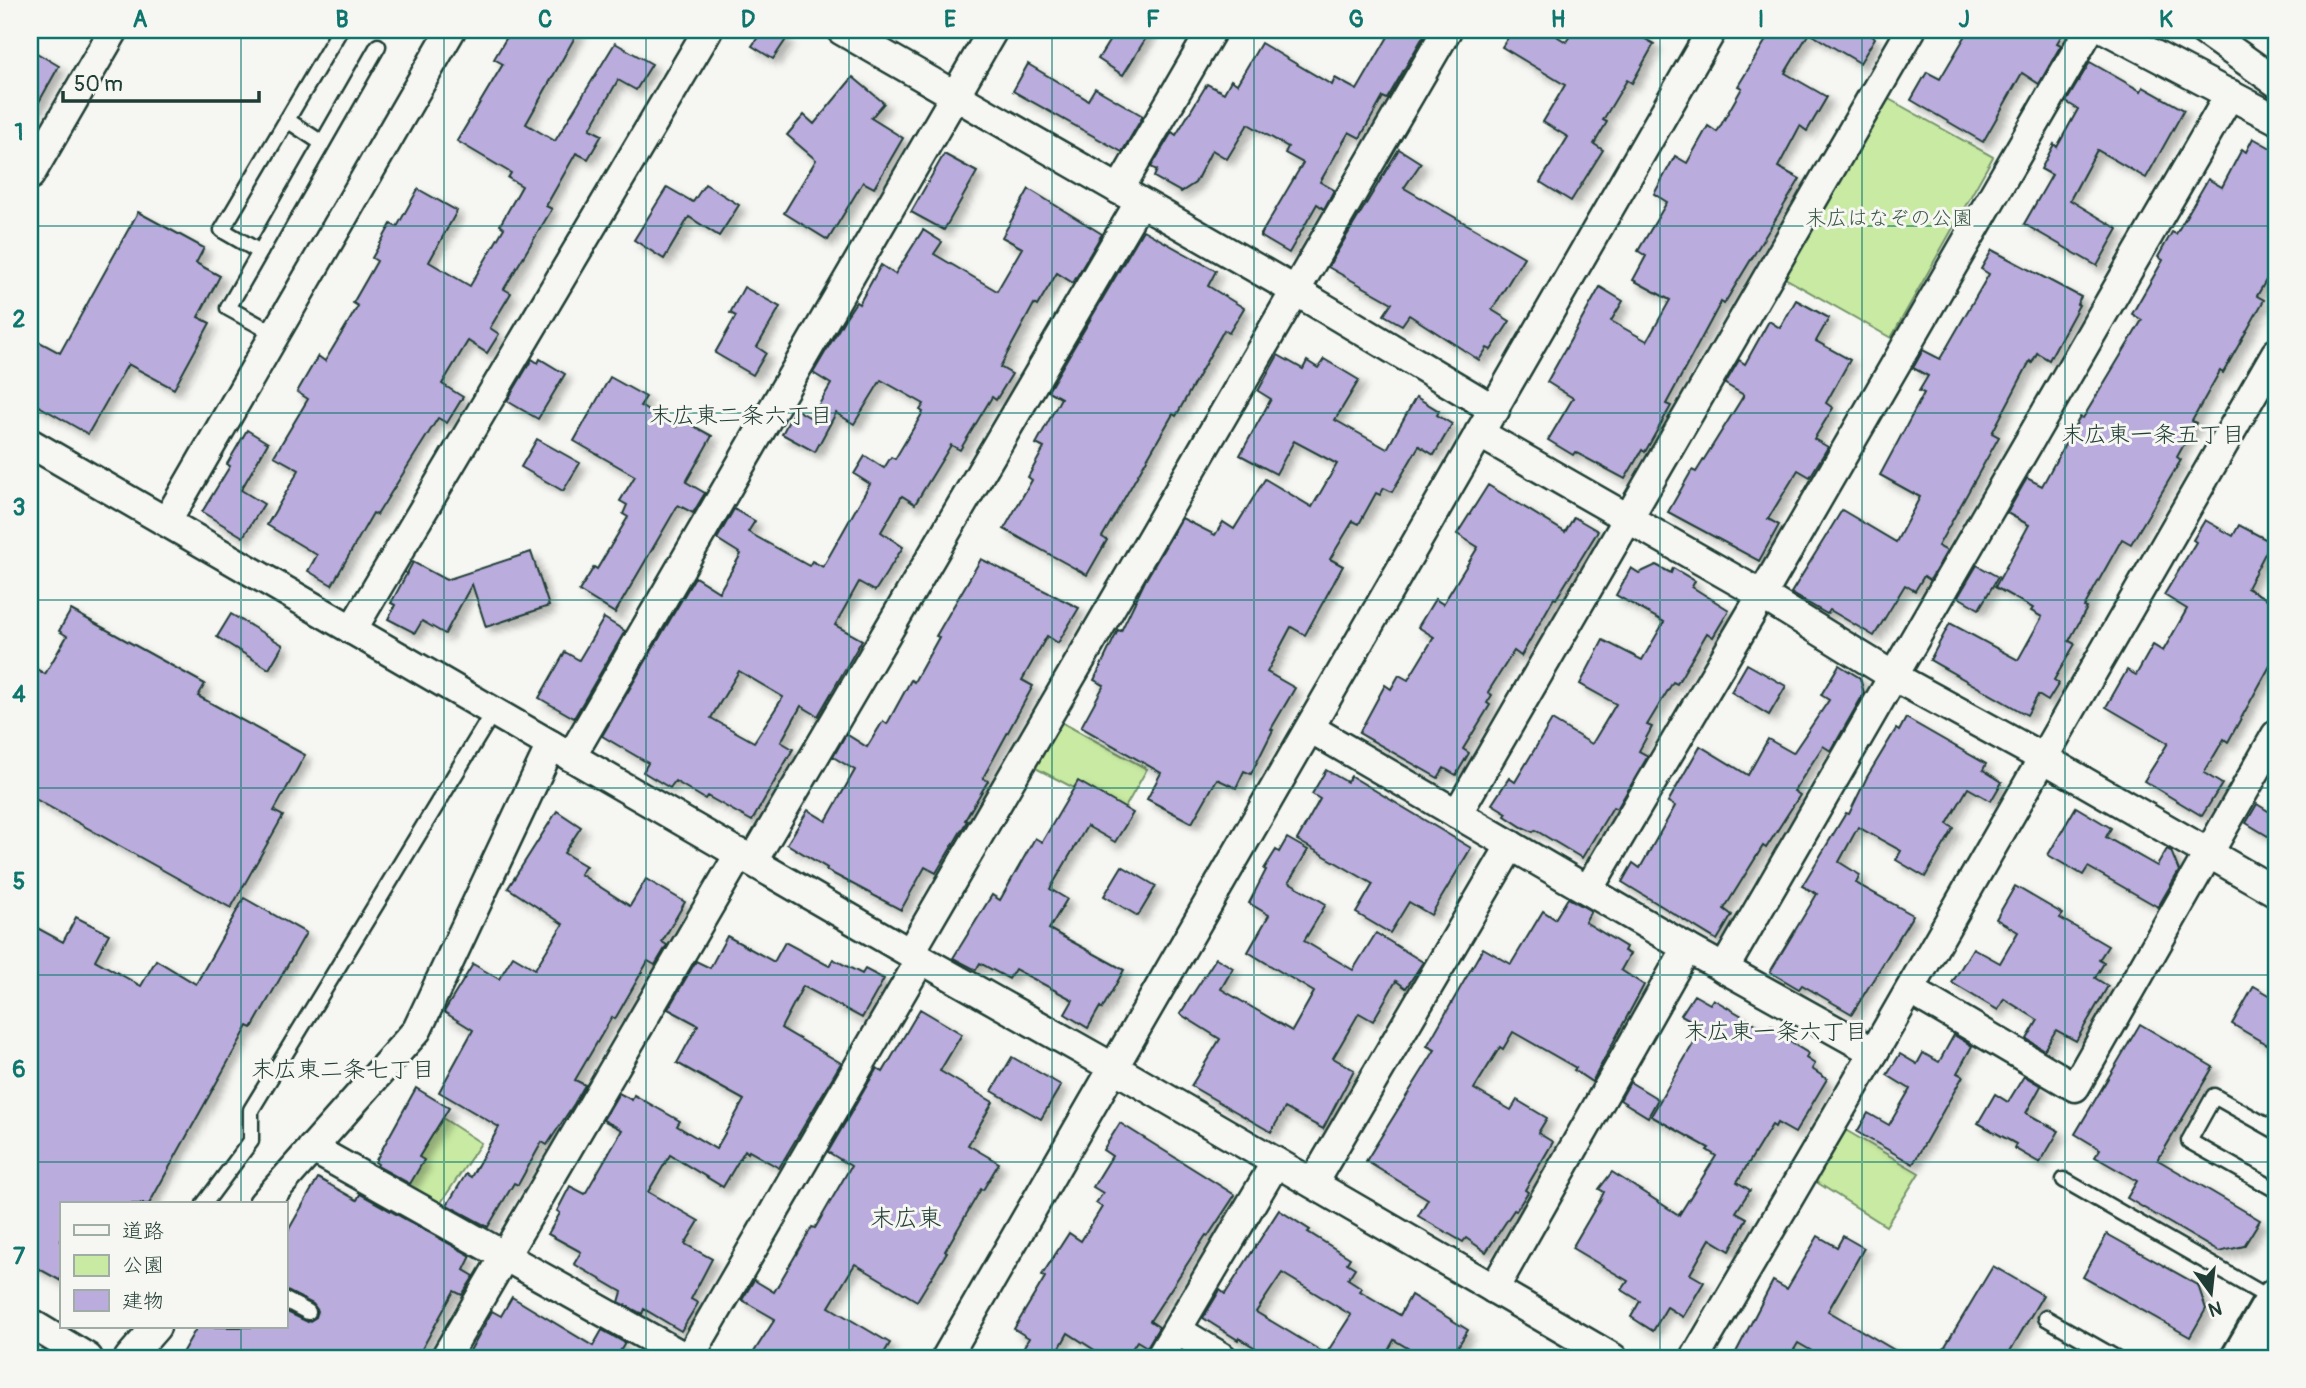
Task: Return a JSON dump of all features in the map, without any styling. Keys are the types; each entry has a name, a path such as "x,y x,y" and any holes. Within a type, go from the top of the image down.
{"highway":[{"path":"2241,1358 2275,1299"}],"street":[{"path":"167,521 452,30"},
{"path":"352,630 708,30"},
{"path":"841,30 1294,290 1495,410"},
{"path":"265,1202 417,1030 561,751 993,30"},
{"path":"445,1358 746,857 1129,197 1212,30"},
{"path":"312,1148 687,1358 1294,290 1447,30"},
{"path":"946,1358 1712,30"},
{"path":"1457,814 1911,30"},
{"path":"1588,890 2089,30"},
{"path":"2107,30 2276,119"},
{"path":"2203,30 2276,82"},
{"path":"30,175 107,32"},
{"path":"1724,969 2230,93"},
{"path":"1695,1358 2276,353"},
{"path":"1479,433 1762,595 1893,676 2043,758 2276,892"},
{"path":"30,443 1613,1358"},
{"path":"1310,729 1687,948 1874,1052"},
{"path":"1910,990 2075,1087 2276,735"},
{"path":"1312,1183 1511,845"},
{"path":"1494,1289 1687,948"},
{"path":"1160,1358 1276,1162"},
{"path":"30,1323 52,1349 88,1358"},
{"path":"129,1358 155,1328"},
{"path":"1177,1330 1223,1358"}],"lane":[{"path":"260,252 222,230 340,30"},
{"path":"275,334 228,308 378,46"},
{"path":"287,120 322,143"},
{"path":"205,1202 251,1141 251,1110 493,712"},
{"path":"2276,1130 2214,1096 2189,1141 2276,1190"},
{"path":"2064,1180 2275,1299"},
{"path":"287,1301 308,1312"},
{"path":"2046,1318 2116,1358"}],"green space":[{"name":"末広はなぞの公園","path":"1887,98 1993,157 1891,338 1785,278"},
{"path":"1050,716 1147,769 1122,813 1022,761"},
{"path":"441,1117 481,1143 432,1216 397,1196"},
{"path":"1842,1128 1919,1173 1886,1226 1810,1178"}],"building":[{"path":"511,30 579,30 526,124 555,141 615,43 652,64 636,90 618,80 590,129 602,135 588,159 576,153 546,206 552,209 504,289 511,293 490,328 499,334 487,353 468,341 442,384 463,397 447,423 438,418 377,515 373,513 332,585 308,571 317,555 267,525 299,470 274,456 308,399 297,392 318,356 325,361 358,306 353,303 377,261 372,258 391,224 397,227 418,189 457,211 429,262 470,286 504,228 500,225 522,186 508,178 511,173 457,141 503,64 494,59"},
{"path":"763,30 774,30 787,38 773,59 752,46"},
{"path":"1116,30 1151,30 1123,75 1098,59"},
{"path":"1392,30 1427,30 1387,99 1383,97 1360,138 1349,132 1320,182 1334,190 1324,209 1317,204 1289,253 1260,236 1303,163 1285,153 1288,147 1248,124 1227,159 1212,150 1195,183 1181,192 1154,177 1157,170 1151,167 1172,132 1176,135 1207,84 1224,93 1231,80 1237,84 1261,43 1332,85 1335,78 1357,90"},
{"path":"1513,30 1547,30 1566,42 1574,30 1629,30 1654,44 1632,83 1627,80 1603,120 1607,122 1594,144 1603,150 1571,201 1540,182 1568,137 1543,122 1565,85 1502,47"},
{"path":"1772,30 1862,30 1875,38 1860,63 1809,33 1785,73 1827,97 1807,131 1800,126 1778,167 1800,179 1724,304 1721,302 1666,404 1671,406 1645,452 1642,450 1625,479 1548,440 1573,398 1547,382 1600,287 1623,301 1611,321 1647,341 1670,300 1633,280 1646,256 1638,251 1667,202 1654,194 1675,156 1687,163 1708,126 1717,132 1742,88 1738,86"},
{"path":"1969,30 2065,30 2057,43 2061,45 2039,84 2022,73 1983,142 1911,100 1927,72 1940,79"},
{"path":"30,49 59,66 30,118"},
{"path":"2090,62 2141,91 2143,87 2184,110 2146,178 2097,150 2070,200 2118,229 2097,266 2024,224 2052,175 2041,169 2078,109 2066,102"},
{"path":"1028,64 1088,100 1095,88 1143,116 1122,152 1013,91"},
{"path":"853,77 884,103 871,118 903,138 874,188 863,182 828,240 784,213 816,160 787,135 804,115 814,124"},
{"path":"2253,138 2276,151 2276,263 2257,296 2264,300 2192,421 2196,423 2177,457 2181,460 2131,544 2122,539 2084,607 2087,608 2069,641 2075,644 2054,680 2059,683 2048,701 2038,695 2027,715 1930,660 1950,623 2018,660 2042,617 2031,611 2033,608 1995,587 2029,525 2007,513 2027,478 2042,486 2080,417 2083,418 2142,320 2132,314 2163,260 2158,257 2172,232 2176,234 2208,179 2222,187 2242,149 2246,152"},
{"path":"1399,149 1421,163 1404,188 1524,257 1492,310 1510,321 1491,350 1487,348 1479,360 1409,315 1402,325 1384,315 1392,303 1328,267"},
{"path":"944,154 977,172 944,230 911,212"},
{"path":"705,184 739,205 719,236 689,217 664,259 634,240 667,187 693,202"},
{"path":"1029,189 1102,234 1073,283 1057,273 1037,306 1034,304 1000,367 1012,374 996,400 992,397 960,450 951,445 915,504 902,496 881,532 903,547 875,591 859,582 835,625 862,640 818,716 801,706 781,742 793,749 752,821 707,796 705,799 675,781 670,788 643,772 648,763 602,736 695,577 719,592 741,554 717,539 734,509 755,521 748,532 809,566 812,561 823,567 870,484 854,474 865,456 884,468 891,457 895,459 923,412 920,410 924,404 881,380 854,424 836,413 815,452 782,434 795,409 811,418 831,384 813,373 856,302 859,304 881,265 895,274 923,230 942,242 934,254 997,291 1022,248 1002,237","holes":["739,671 783,697 754,742 711,718"]},
{"path":"138,212 204,248 196,263 220,276 198,317 210,323 174,389 128,364 88,434 30,401 30,355 38,341 60,353"},
{"path":"1143,230 1216,271 1208,286 1244,308 1229,333 1224,330 1176,416 1173,414 1102,537 1107,540 1087,575 1004,529 1032,480 1028,477 1044,448 1036,444 1061,398 1048,391"},
{"path":"1992,250 2081,297 2077,304 2079,305 2049,360 2037,353 2032,363 2030,361 1992,433 1999,437 1938,546 1947,551 1930,580 1924,576 1915,591 1905,585 1874,636 1830,610 1827,614 1791,593 1842,510 1896,542 1920,497 1880,475 1924,393 1919,391 1928,376 1913,368 1923,350 1940,359 1989,274 1981,269"},
{"path":"744,287 780,307 757,347 766,353 753,375 715,353 736,316 730,313"},
{"path":"1796,300 1829,318 1816,341 1850,360 1826,403 1833,408 1814,439 1828,447 1810,477 1798,470 1768,519 1779,525 1759,561 1668,512 1692,470 1696,472 1744,395 1725,384 1739,360 1745,364 1769,321 1780,328"},
{"path":"1278,355 1303,369 1307,361 1318,368 1324,359 1359,380 1335,420 1387,449 1416,397 1439,411 1437,415 1452,424 1434,455 1419,446 1392,492 1384,488 1380,495 1376,493 1359,524 1353,521 1330,559 1343,566 1305,635 1291,627 1267,672 1295,688 1271,729 1273,730 1251,774 1244,771 1236,788 1217,779 1192,823 1147,799 1161,773 1081,727 1104,685 1094,680 1118,630 1121,631 1145,581 1182,518 1215,535 1223,522 1234,529 1265,479 1312,507 1337,464 1294,441 1276,474 1240,455 1271,399 1258,391"},
{"path":"532,359 538,363 540,359 565,374 538,419 507,401"},
{"path":"610,377 646,397 640,406 676,427 681,419 712,436 686,482 705,493 693,513 678,505 615,613 579,591 594,567 597,569 628,517 623,514 627,505 620,501 635,476 574,441"},
{"path":"247,430 268,443 241,490 264,504 243,537 202,512 230,466 227,464"},
{"path":"537,439 580,463 563,491 521,467"},
{"path":"1488,485 1565,532 1574,517 1598,531 1556,599 1554,598 1521,656 1514,651 1488,692 1492,695 1487,703 1490,705 1463,749 1469,753 1456,775 1444,768 1438,778 1359,733 1385,685 1391,689 1399,675 1408,680 1434,637 1418,627 1435,599 1443,604 1478,547 1457,534"},
{"path":"2205,520 2233,536 2239,525 2271,542 2247,588 2276,604 2276,655 2228,742 2224,739 2204,773 2222,784 2202,816 2144,781 2168,743 2106,707 2127,670 2136,675 2153,645 2163,651 2187,609 2164,595 2196,542 2193,540"},
{"path":"531,552 549,606 486,627 472,584 445,634 422,621 415,633 388,619 395,605 391,603 413,562 446,580"},
{"path":"981,559 1079,608 1058,643 1047,636 1022,680 1033,686 983,778 988,781 965,820 967,821 936,873 925,867 901,910 826,870 827,868 787,844 808,810 826,821 855,770 833,757 846,734 867,747 883,721 887,724 911,680 914,682 939,637 936,636"},
{"path":"1656,565 1671,573 1673,568 1695,581 1692,587 1729,610 1713,637 1707,633 1677,684 1673,682 1647,725 1652,727 1639,751 1648,756 1617,809 1613,807 1582,858 1535,830 1533,832 1522,827 1492,804 1509,778 1515,782 1552,720 1592,744 1616,704 1580,684 1603,640 1642,660 1664,622 1616,595 1631,568 1639,573"},
{"path":"1977,565 1998,577 1979,609 1958,597"},
{"path":"71,610 205,684 198,696 305,755 274,811 283,816 231,908 30,796 30,665 45,674 67,636 59,631"},
{"path":"231,614 283,645 269,669 217,637"},
{"path":"604,618 625,631 574,718 539,698 565,652 579,660"},
{"path":"1747,664 1786,686 1769,715 1731,692"},
{"path":"1839,665 1860,678 1864,693 1831,751 1823,746 1794,791 1800,795 1766,848 1763,846 1724,909 1732,915 1717,940 1622,882 1633,863 1640,868 1675,806 1668,802 1700,746 1748,775 1768,739 1793,753 1829,700 1821,695"},
{"path":"1906,718 1986,764 1983,770 2002,782 1991,801 1968,788 1947,824 1954,828 1925,877 1896,860 1901,851 1858,827 1839,862 1860,875 1856,883 1913,915 1852,1014 1802,985 1799,989 1770,972 1817,894 1802,886 1846,813 1849,814 1867,777 1896,729 1899,731"},
{"path":"1326,770 1347,782 1351,776 1471,848 1431,915 1409,902 1390,933 1356,913 1373,884 1297,840 1320,799 1312,794"},
{"path":"1078,781 1133,813 1115,842 1087,826 1050,889 1067,899 1049,929 1124,970 1088,1028 1065,1014 1073,1000 1015,969 1009,979 980,963 976,970 953,958 992,895 1000,900 1035,838 1042,842"},
{"path":"2257,804 2276,816 2276,841 2246,823"},
{"path":"2076,807 2111,828 2106,837 2157,866 2167,849 2171,851 2179,871 2158,907 2088,867 2083,875 2048,855"},
{"path":"557,811 581,827 564,853 586,866 580,874 630,906 646,879 685,902 662,942 667,945 655,965 648,961 615,1019 612,1017 575,1080 585,1085 574,1104 547,1145 542,1142 518,1185 514,1183 488,1227 447,1205 466,1174 471,1177 499,1127 439,1092 473,1030 444,1012 473,964 499,979 513,956 535,969 563,924 508,888"},
{"path":"1287,838 1308,850 1289,882 1326,904 1304,941 1353,970 1376,933 1423,962 1406,988 1396,981 1373,1021 1359,1013 1333,1058 1354,1070 1323,1129 1285,1108 1271,1132 1191,1086 1220,1039 1180,1014 1216,958 1233,968 1221,989 1292,1031 1314,992 1248,952 1269,915 1249,903 1266,870 1264,869"},
{"path":"1122,866 1156,886 1138,916 1104,896"},
{"path":"2015,886 2063,914 2060,918 2108,946 2099,960 2104,963 2095,978 2108,986 2076,1041 2056,1030 2044,1050 2027,1039 2038,1020 2004,999 1998,1010 1952,983 1973,948 2000,963 2018,932 1996,919"},
{"path":"244,898 306,933 252,1028 248,1026 150,1202 60,1202 60,1280 30,1264 30,924 63,942 76,917 109,934 95,960 141,986 156,960 196,984"},
{"path":"1568,898 1591,911 1585,922 1626,947 1624,951 1630,954 1621,970 1644,985 1592,1082 1574,1070 1576,1068 1513,1032 1503,1049 1500,1047 1474,1089 1511,1110 1517,1100 1547,1118 1538,1133 1553,1142 1525,1190 1528,1192 1486,1252 1466,1238 1463,1242 1418,1216 1428,1199 1366,1161 1435,1050 1427,1046 1483,948 1511,964 1543,911 1555,919"},
{"path":"727,936 774,962 785,942 829,966 833,959 862,974 865,969 884,979 862,1018 803,986 781,1028 841,1063 779,1168 745,1150 723,1187 670,1155 648,1192 699,1221 685,1244 712,1259 691,1299 698,1303 681,1331 644,1309 642,1314 619,1302 622,1292 574,1264 581,1252 548,1234 560,1213 557,1211 570,1186 585,1194 622,1130 603,1120 619,1093 632,1100 634,1095 680,1121 677,1126 716,1149 744,1100 677,1063 698,1025 668,1009 696,961 710,968"},
{"path":"2254,986 2276,999 2276,1050 2232,1024"},
{"path":"1694,995 1710,1004 1713,999 1768,1031 1771,1025 1790,1036 1790,1042 1808,1053 1806,1058 1815,1064 1812,1069 1827,1079 1795,1133 1777,1123 1775,1127 1772,1125 1737,1182 1750,1190 1736,1212 1747,1218 1730,1251 1710,1239 1690,1274 1704,1282 1683,1317 1667,1307 1653,1331 1631,1317 1640,1301 1622,1290 1628,1281 1572,1248 1604,1192 1599,1189 1612,1172 1679,1215 1716,1156 1707,1150 1709,1148 1651,1116 1703,1027 1681,1015"},
{"path":"920,1009 962,1034 940,1071 993,1102 968,1145 999,1163 983,1190 981,1189 917,1301 855,1264 829,1307 890,1343 881,1358 750,1358 775,1319 742,1300 754,1280 774,1292 812,1227 815,1228 851,1166 828,1152 877,1068 883,1072"},
{"path":"2140,1024 2213,1067 2158,1160 2260,1220 2244,1246 2219,1252 2127,1198 2137,1181 2095,1157 2100,1149 2075,1134"},
{"path":"1954,1035 1972,1046 1957,1073 1963,1076 1913,1164 1857,1132 1868,1113 1889,1125 1910,1089 1887,1075 1900,1054 1917,1064 1923,1053 1939,1062"},
{"path":"1012,1057 1061,1085 1041,1119 992,1091"},
{"path":"2024,1076 2041,1086 2026,1113 2059,1131 2040,1163 2014,1148 2016,1144 1978,1123 1995,1094 2008,1102"},
{"path":"1630,1082 1658,1099 1648,1117 1620,1100"},
{"path":"416,1088 449,1108 419,1157 424,1160 410,1184 377,1166 375,1162"},
{"path":"1120,1123 1235,1195 1150,1321 1159,1327 1147,1347 1137,1341 1126,1358 1107,1358 1068,1333 1054,1358 1017,1358 1029,1338 1014,1329 1045,1277 1042,1275 1069,1233 1081,1241 1102,1207 1096,1203 1103,1193 1093,1187 1112,1156 1103,1150"},
{"path":"318,1178 357,1200 360,1194 471,1256 464,1270 474,1276 462,1295 454,1291 417,1358 179,1358 196,1328 287,1328 287,1312 308,1322 316,1317 318,1311 313,1304 287,1291 287,1232"},
{"path":"1279,1210 1350,1258 1347,1263 1355,1268 1348,1279 1362,1288 1360,1291 1400,1315 1411,1295 1468,1330 1451,1358 1424,1358 1394,1340 1384,1358 1272,1358 1203,1318 1220,1290 1225,1294","holes":["1282,1273 1351,1315 1326,1354 1256,1312"]},
{"path":"2107,1234 2198,1285 2206,1309 2190,1337 2083,1277"},
{"path":"1818,1236 1837,1247 1843,1236 1864,1248 1828,1311 1908,1358 1824,1358 1798,1343 1789,1358 1733,1358 1773,1281 1787,1289"},
{"path":"1993,1266 2043,1295 2006,1358 1938,1358"},
{"path":"512,1297 593,1346 602,1330 625,1343 616,1358 466,1358 492,1311 501,1316"}],"district":[{"name":"末広東二条六丁目","path":"741,415"},
{"name":"末広東一条五丁目","path":"2153,434"},
{"name":"末広東一条六丁目","path":"1776,1031"},
{"name":"末広東二条七丁目","path":"343,1069"},
{"name":"末広東","path":"906,1218"}]}
